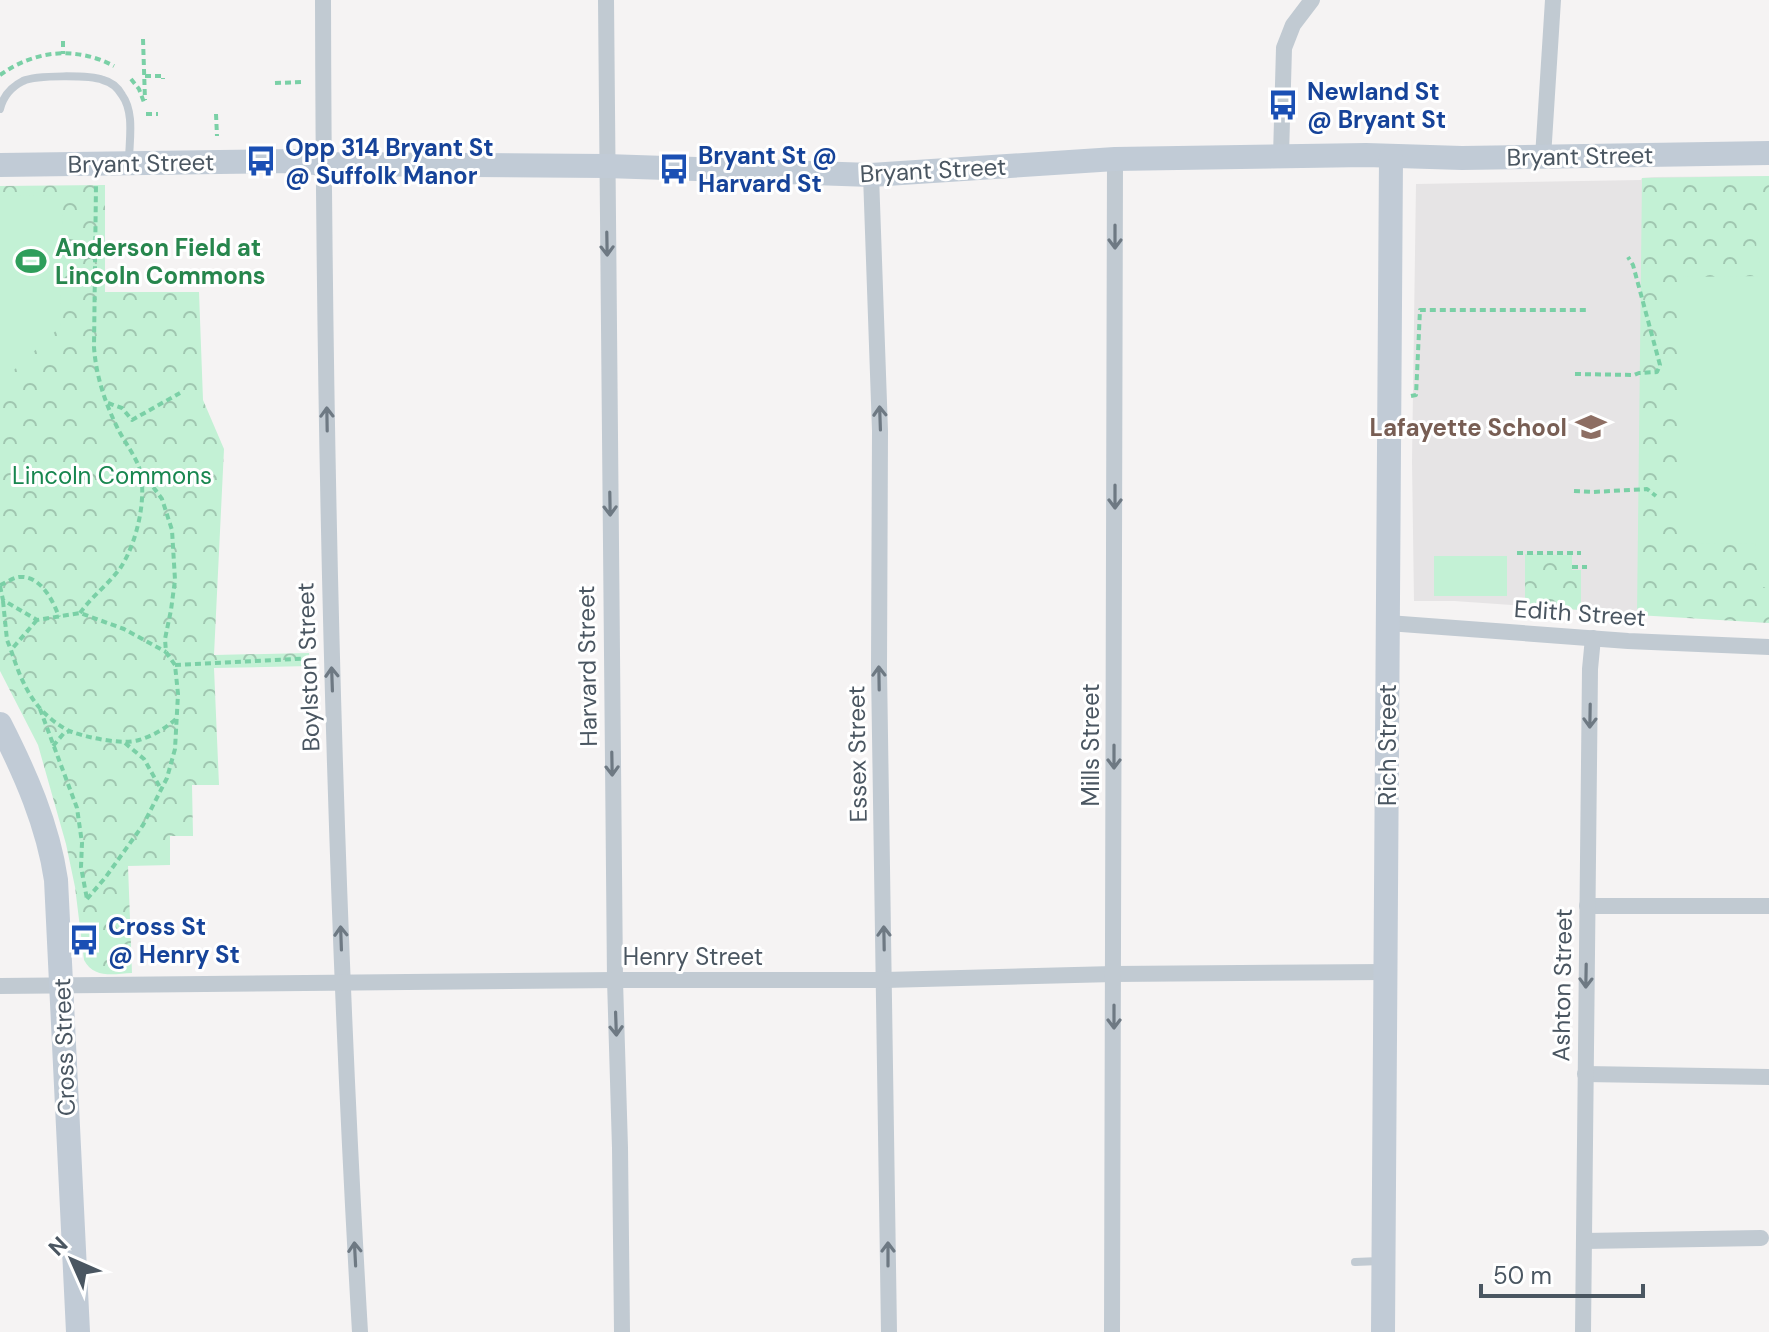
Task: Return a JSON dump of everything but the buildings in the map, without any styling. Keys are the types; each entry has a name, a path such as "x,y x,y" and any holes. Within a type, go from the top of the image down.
{"main road":[{"name":"Bryant Street","path":"0,165 300,161 323,164 606,166 871,175 1115,159 1769,153"},
{"name":"Rich Street","path":"1383,1332 1391,157"},
{"name":"Cross Street","path":"0,724 22,769 43,824 56,880 78,1332"}],"street":[{"name":"Boylston Street","path":"323,0 331,657 360,1332"},
{"name":"Harvard Street","path":"606,0 615,980 622,1332"},
{"path":"1281,156 1284,48 1293,25 1312,0"},
{"path":"1543,157 1553,0"},
{"name":"Mills Street","path":"1112,1332 1115,159"},
{"name":"Essex Street","path":"871,175 880,431 879,669 889,1332"},
{"name":"Edith Street","path":"1388,623 1769,647"},
{"name":"Ashton Street","path":"1583,1332 1590,669 1593,638"},
{"path":"1587,906 1769,906"},
{"name":"Henry Street","path":"0,986 885,980 1386,972"},
{"path":"1585,1074 1769,1077"},
{"path":"1584,1241 1761,1238"}],"lane":[{"path":"0,109 11,90 31,78 88,77 104,80 117,88 128,105 129,163"},
{"path":"1355,1262 1384,1261"}],"path":[{"path":"143,39 146,126"},
{"path":"63,41 63,54"},
{"path":"145,76 163,76 163,79"},
{"path":"275,83 303,82"},
{"path":"146,114 158,114"},
{"path":"216,114 217,136"},
{"path":"96,163 95,368 116,426 167,510 172,530 175,580 165,639 166,652"},
{"path":"1575,374 1634,375 1657,372 1659,369 1633,265 1628,257"},
{"path":"1416,393 1420,310 1587,310"},
{"path":"106,402 122,408 132,420 180,393"},
{"path":"80,613 110,581 133,543 141,511 139,467"},
{"path":"1574,491 1647,489 1656,496"},
{"path":"1517,553 1581,553"},
{"path":"1572,567 1587,567"},
{"path":"3,600 37,620 59,617 80,613 124,629 166,652 175,665 178,694 172,765 143,825 87,899 81,867 82,843 77,808 40,709 28,691 7,640 0,586 19,577 35,581 48,592 59,617"},
{"path":"11,650 37,620"},
{"path":"175,665 331,657"},
{"path":"40,709 70,731 125,743 139,741 167,727 177,718"},
{"path":"53,746 60,736 70,731"},
{"path":"125,743 144,759 161,789"}],"shaded area":[{"name":"Lafayette School","path":"1769,176 1769,623 1454,601 1414,601 1412,462 1416,184"}],"green space":[{"path":"1769,176 1769,623 1637,615 1642,178"},
{"name":"Lincoln Commons","path":"105,185 105,292 199,292 203,400 224,449 214,655 309,653 310,666 214,668 219,785 192,785 193,836 170,836 170,865 128,866 132,973 112,974 93,970 84,960 66,844 38,745 0,671 0,186"},
{"name":"Anderson Field at Lincoln Commons","path":"63,195 60,327 0,383 0,196"},
{"path":"1769,215 1769,588 1762,587 1756,565 1755,543 1682,544 1682,277 1763,276 1756,248 1759,224"},
{"path":"1525,554 1572,555 1572,570 1581,570 1581,610 1525,606"},
{"path":"1434,556 1507,556 1507,596 1434,596"}],"place":[{"name":"Newland St @ Bryant St","path":"1283,105"},
{"name":"Opp 314 Bryant St @ Suffolk Manor","path":"261,161"},
{"name":"Bryant St @ Harvard St","path":"674,169"},
{"name":"Anderson Field at Lincoln Commons","path":"31,261"},
{"name":"Lafayette School","path":"1591,427"},
{"name":"Cross St @ Henry St","path":"84,940"}]}
